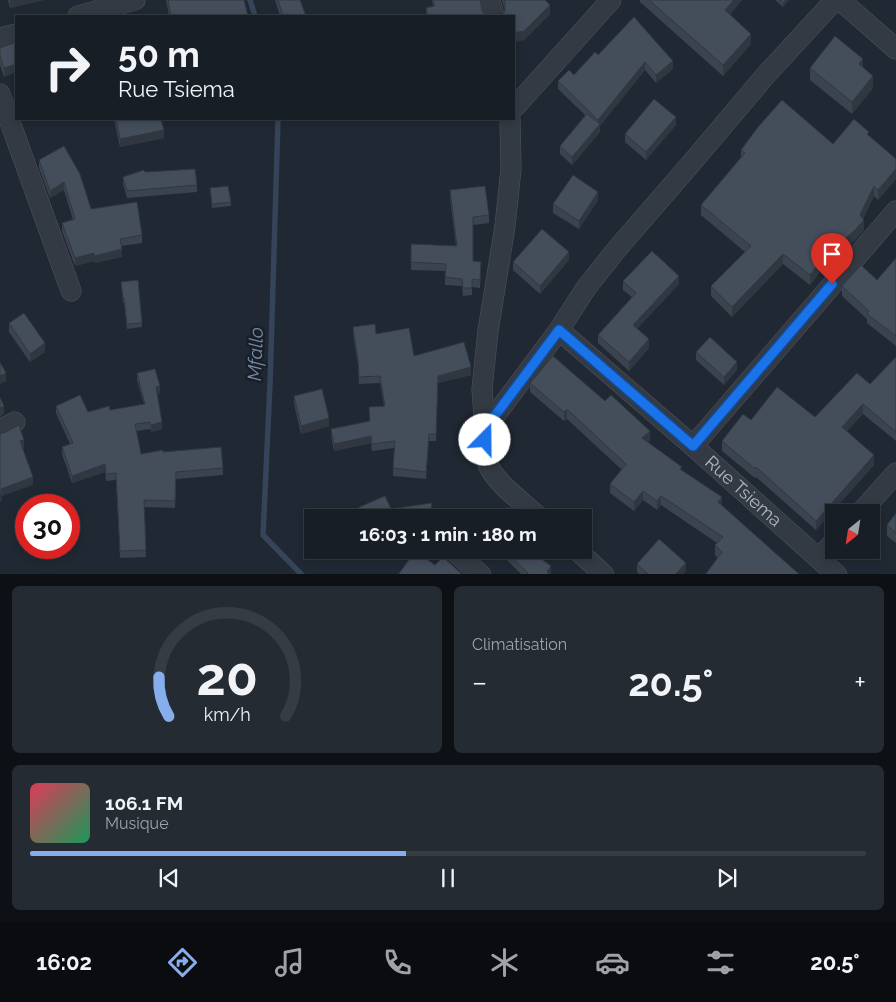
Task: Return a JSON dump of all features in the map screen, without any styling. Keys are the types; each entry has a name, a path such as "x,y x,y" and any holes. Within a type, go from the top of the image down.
{"street":[{"path":"82,15 135,0"},
{"path":"490,0 494,15"},
{"path":"515,107 611,0"},
{"path":"485,429 559,330 586,288 617,249 765,76 835,0"},
{"path":"840,0 896,49"},
{"path":"0,38 15,34"},
{"path":"0,94 71,291"},
{"path":"510,120 511,168 505,226 488,331 482,388 485,450 490,471 496,479 530,509"},
{"path":"693,446 896,211"},
{"name":"Rue Tsiema","path":"559,330 837,574"},
{"path":"867,504 896,473"},
{"path":"819,558 825,552"},
{"path":"463,559 480,574"},
{"path":"586,559 604,574"}],"building":[{"path":"168,0 244,0 248,15 171,15"},
{"path":"278,0 300,0 306,15 283,15"},
{"path":"433,0 480,0 485,15 428,15 426,8 435,6"},
{"path":"505,0 545,0 550,5 524,31 515,33 515,15 503,15"},
{"path":"649,0 734,0 725,10 751,34 723,65"},
{"path":"634,17 673,61 656,75 645,62 598,120 558,81 569,70 574,75 595,52 598,55"},
{"path":"835,36 863,59 859,64 873,76 852,102 810,68"},
{"path":"15,42 15,64 4,68 0,56 0,48"},
{"path":"654,99 676,117 646,152 625,134"},
{"path":"782,100 833,144 854,119 869,132 867,134 896,159 896,169 878,190 874,186 860,215 864,220 836,247 834,244 810,275 783,254 732,307 711,286 751,246 701,205 745,153 741,150"},
{"path":"587,114 600,124 572,157 560,146"},
{"path":"116,120 161,120 164,130 120,139"},
{"path":"64,146 80,174 91,209 137,202 142,235 120,239 122,249 94,256 94,253 75,258 62,223 75,219 64,182 50,191 39,160"},
{"path":"195,169 197,185 127,191 123,177 144,170 145,172"},
{"path":"573,175 598,192 579,221 553,204"},
{"path":"228,186 231,202 212,204 210,188"},
{"path":"485,186 489,215 473,217 473,261 481,262 480,280 472,279 472,288 463,288 462,279 445,277 446,264 411,262 411,244 457,246 450,190"},
{"path":"542,229 569,252 540,286 513,262"},
{"path":"652,251 679,276 633,325 649,339 629,362 598,335 636,293 623,281"},
{"path":"896,258 896,336 867,314 869,311 842,286 861,265 877,280"},
{"path":"138,280 142,323 127,324 121,282"},
{"path":"24,313 45,343 30,354 9,323"},
{"path":"375,324 376,334 409,328 414,356 464,342 471,367 438,376 436,434 429,434 426,472 393,468 395,441 372,444 371,436 334,444 331,429 370,421 369,407 385,406 380,376 359,377 353,327"},
{"path":"710,337 737,362 724,377 696,352"},
{"path":"553,356 605,401 611,395 650,431 642,438 682,467 680,469 722,497 718,502 799,574 706,574 722,552 715,545 723,537 661,496 657,501 643,491 634,502 610,484 626,464 567,409 564,412 530,383"},
{"path":"896,357 896,432 863,404 842,427 874,455 831,504 825,504 825,511 816,521 756,467 755,469 722,441 743,414 751,420 777,387 815,417 857,373 870,384"},
{"path":"0,362 6,373 0,376"},
{"path":"155,369 160,386 156,387 162,422 151,425 150,422 135,424 141,454 163,450 163,452 221,447 223,468 176,472 175,501 144,500 146,550 120,551 116,473 106,474 105,464 72,476 62,447 73,443 56,406 80,395 88,412 109,406 110,410 145,404 137,373"},
{"path":"322,389 329,418 301,426 294,396"},
{"path":"0,397 4,406 0,408"},
{"path":"19,425 24,440 20,441 33,477 1,489 2,493 0,494 0,434"},
{"path":"385,496 391,509 355,509"},
{"path":"432,503 431,509 391,509"},
{"path":"896,513 896,533 887,525"},
{"path":"659,539 686,563 676,574 648,574 637,564"},
{"path":"409,559 426,559 435,565 441,559 445,559 462,574 399,574"},
{"path":"514,559 542,559 551,566 547,572 549,574 528,574"}],"waterway":[{"name":"Mfallo","path":"250,0 255,15"},
{"name":"Mfallo","path":"278,120 270,384 263,535 301,574"}],"route":[{"path":"485,440 485,429 559,330 693,446 832,284"}]}
